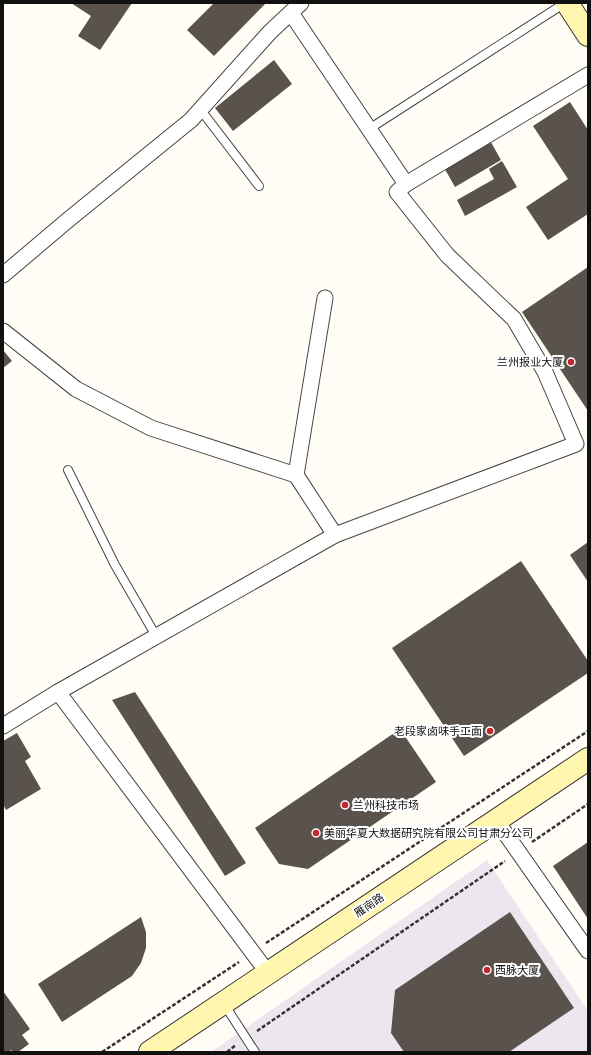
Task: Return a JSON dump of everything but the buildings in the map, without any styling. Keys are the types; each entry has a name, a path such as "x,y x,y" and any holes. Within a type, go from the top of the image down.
{"main road":[{"path":"566,3 588,35"},
{"name":"雁南路","path":"150,1052 588,759"}],"street":[{"path":"3,275 191,120 270,32 296,8 369,129 406,184"},
{"path":"3,726 58,692 335,535 576,444 545,372 514,319 447,255 397,192 406,184 588,75"},
{"path":"296,474 325,298"},
{"path":"3,331 76,389 151,428 296,474 335,535"},
{"path":"58,692 268,973"},
{"path":"496,820 588,951"}],"lane":[{"path":"369,129 566,3"},
{"path":"200,109 259,186"},
{"path":"68,470 115,565 156,636"},
{"path":"223,1003 255,1052"}],"path":[{"path":"102,1052 588,731"},
{"path":"227,1052 588,804"}],"shaded area":[{"path":"487,860 588,1011 588,1052 211,1052"}],"place":[{"name":"兰州报业大厦","path":"571,362"},
{"name":"老段家卤味手工面","path":"490,731"},
{"name":"兰州科技市场","path":"345,805"},
{"name":"美丽华夏大数据研究院有限公司甘肃分公司","path":"316,833"},
{"name":"西脉大厦","path":"487,970"}]}
